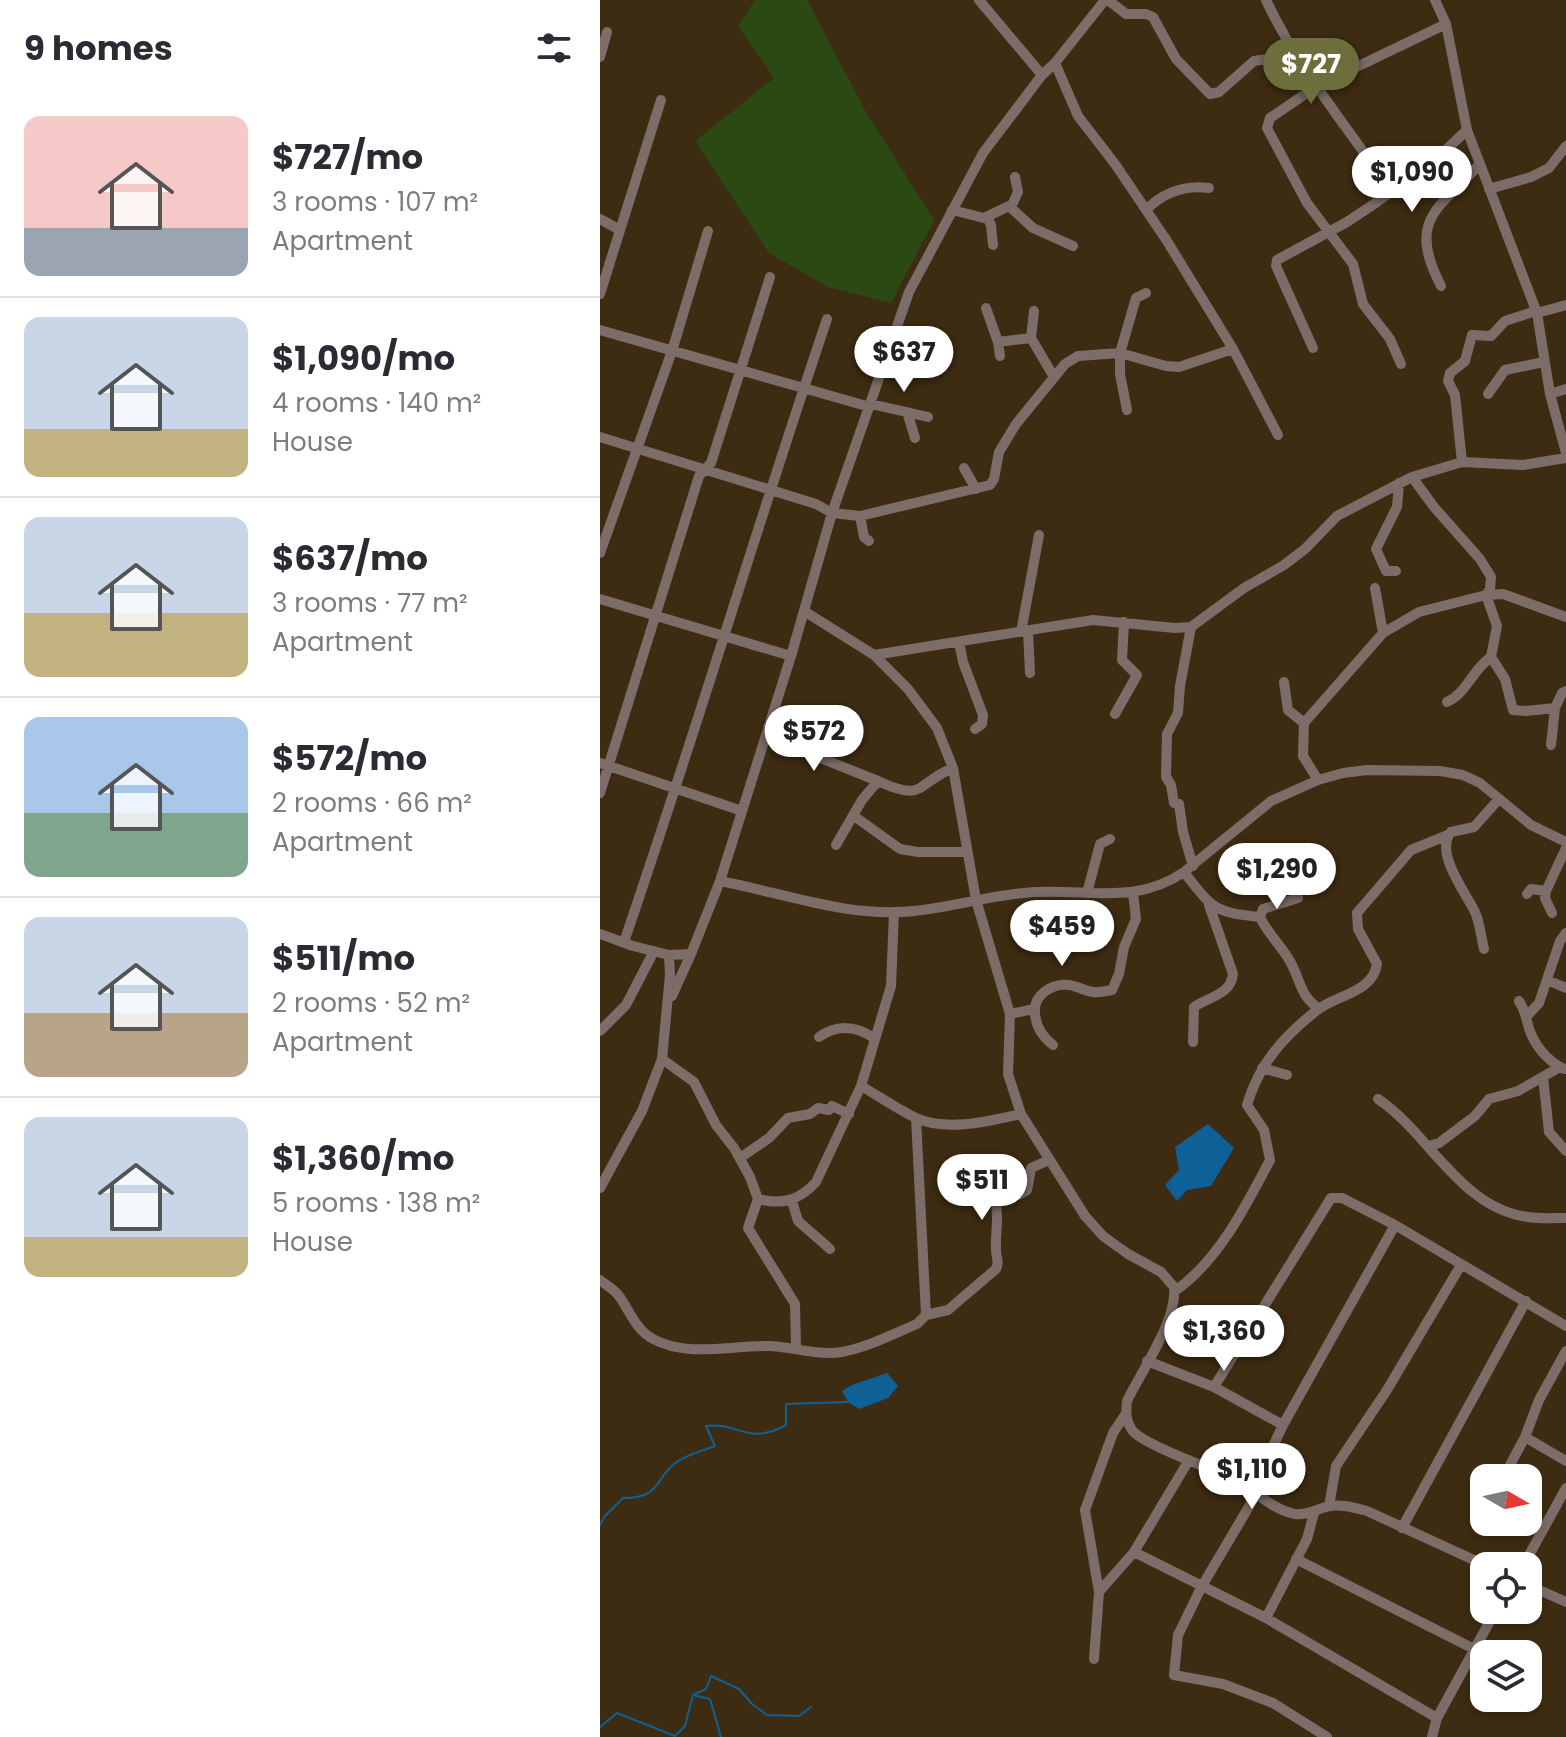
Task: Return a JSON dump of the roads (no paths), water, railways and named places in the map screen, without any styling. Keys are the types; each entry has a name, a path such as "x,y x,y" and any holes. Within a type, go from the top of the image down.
{"street":[{"path":"979,0 1042,75"},
{"path":"668,1010 720,881 791,656 832,513 909,292 983,153 1042,75 1106,0 1126,14 1153,17 1176,59 1210,94 1219,92 1254,61 1268,59 1292,45"},
{"path":"1266,0 1317,86 1391,190"},
{"path":"874,655 1093,620 1191,627 1244,588 1284,565 1305,549 1337,516 1412,477 1462,462 1523,465 1566,456 1550,394 1536,312 1467,130 1446,24 1435,0"},
{"path":"1401,364 1390,339 1363,304 1353,264 1307,203 1267,128 1270,118 1317,86 1446,24"},
{"path":"600,57 607,32"},
{"path":"1055,63 1078,116 1146,210 1233,349 1278,435"},
{"path":"600,294 661,100"},
{"path":"1313,348 1276,266 1277,260 1330,231 1431,164 1467,130"},
{"path":"1489,189 1531,177 1549,168 1566,146"},
{"path":"1441,286 1425,241 1428,220 1480,164"},
{"path":"952,210 980,218 1011,207 1018,192 1019,184 1015,177"},
{"path":"1146,210 1160,196 1195,186 1209,188"},
{"path":"1011,207 1019,218 1033,228 1073,246"},
{"path":"987,217 993,245"},
{"path":"600,219 620,230"},
{"path":"600,553 672,351 708,231"},
{"path":"600,793 605,765 699,476 711,463 770,277"},
{"path":"1127,410 1120,374 1120,353 1136,298 1146,293"},
{"path":"1462,462 1455,395 1448,381 1450,373 1465,361 1472,335 1491,336 1505,321 1566,305"},
{"path":"986,308 1000,356"},
{"path":"1031,338 1034,311"},
{"path":"624,942 827,319"},
{"path":"600,330 870,406 928,417"},
{"path":"1031,338 1054,377"},
{"path":"998,342 1031,338"},
{"path":"600,437 816,504 832,513 860,516 990,485 1006,439 1065,364 1078,356 1120,353 1179,367 1233,349"},
{"path":"1488,394 1505,370 1544,362"},
{"path":"1550,394 1566,389"},
{"path":"907,412 915,438"},
{"path":"964,468 976,489"},
{"path":"1412,477 1480,559 1491,577 1486,595"},
{"path":"1396,571 1386,571 1376,549 1397,507 1399,483"},
{"path":"860,516 864,537 869,541"},
{"path":"1030,673 1024,632 1039,535"},
{"path":"1375,588 1383,633"},
{"path":"1447,702 1459,696 1475,670 1491,657 1497,626 1486,595"},
{"path":"1318,780 1303,756 1304,723 1383,633 1419,612 1486,595 1515,597 1566,617"},
{"path":"600,599 791,656"},
{"path":"804,611 874,655 908,689 937,728 953,768 976,900 1010,1014 1008,1074 1021,1114 1085,1216 1116,1245 1169,1279 1175,1291 1175,1305 1127,1401 1125,1415 1113,1433 1085,1510 1099,1592 1094,1659"},
{"path":"1115,714 1137,675 1122,660 1124,622"},
{"path":"1191,627 1178,713 1167,734 1166,777 1171,785 1174,803 1179,804 1189,869 1209,905 1233,974 1229,987 1194,1007 1193,1042"},
{"path":"959,642 963,662 983,715 982,724 975,729"},
{"path":"1491,657 1505,679 1513,710 1555,708"},
{"path":"1284,682 1288,710 1304,723"},
{"path":"1551,745 1555,708 1566,691"},
{"path":"768,727 787,734 803,751 903,791 924,789 953,768"},
{"path":"605,765 742,811"},
{"path":"720,881 817,904 894,912 1031,892 1133,893 1174,879 1271,801 1318,780 1367,770 1440,771 1463,775 1480,783 1531,825 1566,845 1546,891 1545,898 1552,913"},
{"path":"836,845 878,781"},
{"path":"1175,1291 1190,1281 1218,1247 1270,1160 1264,1130 1247,1105 1262,1068 1277,1046 1318,1008 1352,993 1372,980 1376,973 1376,959 1356,920 1361,906 1411,850 1474,827 1499,799"},
{"path":"854,816 900,849 966,852"},
{"path":"1448,835 1451,867 1476,915 1484,949"},
{"path":"1087,893 1100,844 1110,839"},
{"path":"1527,894 1531,889 1546,891"},
{"path":"1053,1045 1038,1026 1034,1009 1040,995 1058,985 1094,993 1112,990 1119,974 1124,947 1136,919 1133,893"},
{"path":"1260,917 1263,909 1298,898"},
{"path":"1209,905 1225,913 1260,917 1293,966 1300,989 1308,1001 1318,1008"},
{"path":"758,1199 773,1203 792,1201 809,1190 816,1182 849,1114 861,1086 891,986 894,912"},
{"path":"1527,1016 1539,1003 1560,941 1566,933"},
{"path":"600,934 669,955 691,954"},
{"path":"600,1031 626,1005 654,951"},
{"path":"600,1188 642,1111 662,1059 668,1010 669,955"},
{"path":"1547,980 1566,988"},
{"path":"1429,1146 1439,1143 1475,1116 1489,1099 1518,1091 1563,1068 1542,1052 1519,1001"},
{"path":"1010,1014 1034,1009"},
{"path":"819,1037 828,1031 851,1027 874,1038"},
{"path":"662,1059 694,1082 716,1125 750,1177 758,1199 748,1228 795,1304 796,1347"},
{"path":"1262,1068 1287,1075"},
{"path":"1543,1077 1549,1132 1566,1151"},
{"path":"861,1086 916,1118 933,1123 968,1123 1021,1114"},
{"path":"1378,1099 1393,1109 1443,1165 1485,1201 1526,1217 1566,1218"},
{"path":"740,1158 769,1138 788,1118 810,1114 818,1108 829,1110 832,1106 849,1114"},
{"path":"916,1118 926,1315"},
{"path":"600,1280 618,1295 641,1331 663,1343 706,1350 756,1346 796,1347 824,1353 844,1351 917,1324 926,1315 948,1310 996,1269 999,1264 996,1250 999,1225 996,1204 1001,1199 1021,1195 1027,1190 1031,1168 1049,1160"},
{"path":"1214,1387 1331,1198 1342,1198 1395,1225 1566,1326"},
{"path":"792,1201 798,1221 830,1249"},
{"path":"1327,1737 1273,1703 1223,1684 1174,1675 1178,1635 1254,1492 1283,1425 1395,1225"},
{"path":"1329,1506 1336,1466 1387,1390 1461,1265"},
{"path":"1402,1528 1526,1301"},
{"path":"1511,1464 1539,1400 1566,1351"},
{"path":"1147,1361 1214,1387 1283,1425"},
{"path":"1125,1415 1133,1431 1189,1460 1227,1475 1296,1515 1314,1513 1329,1506 1367,1511 1470,1558"},
{"path":"1525,1437 1566,1461"},
{"path":"1099,1592 1134,1552 1189,1460"},
{"path":"1531,1552 1566,1488"},
{"path":"1266,1618 1312,1526 1314,1513"},
{"path":"1134,1552 1266,1618 1437,1718"},
{"path":"1296,1559 1470,1647"},
{"path":"1542,1591 1566,1602"},
{"path":"1432,1737 1437,1718 1470,1660"}],"water":[{"path":"1208,1124 1234,1148 1211,1186 1187,1190 1177,1201 1165,1185 1179,1170 1175,1147"},
{"path":"887,1373 898,1386 888,1398 859,1409 848,1402 842,1391"}],"waterway":[{"path":"600,1525 623,1498 650,1492 678,1461 715,1446 706,1426 762,1433 786,1425 786,1404 848,1402"},
{"path":"695,1694 706,1689 711,1676 739,1689 767,1715 799,1716 811,1707"},
{"path":"600,1727 617,1713 675,1736 685,1726 693,1695 710,1699 721,1737"}]}
